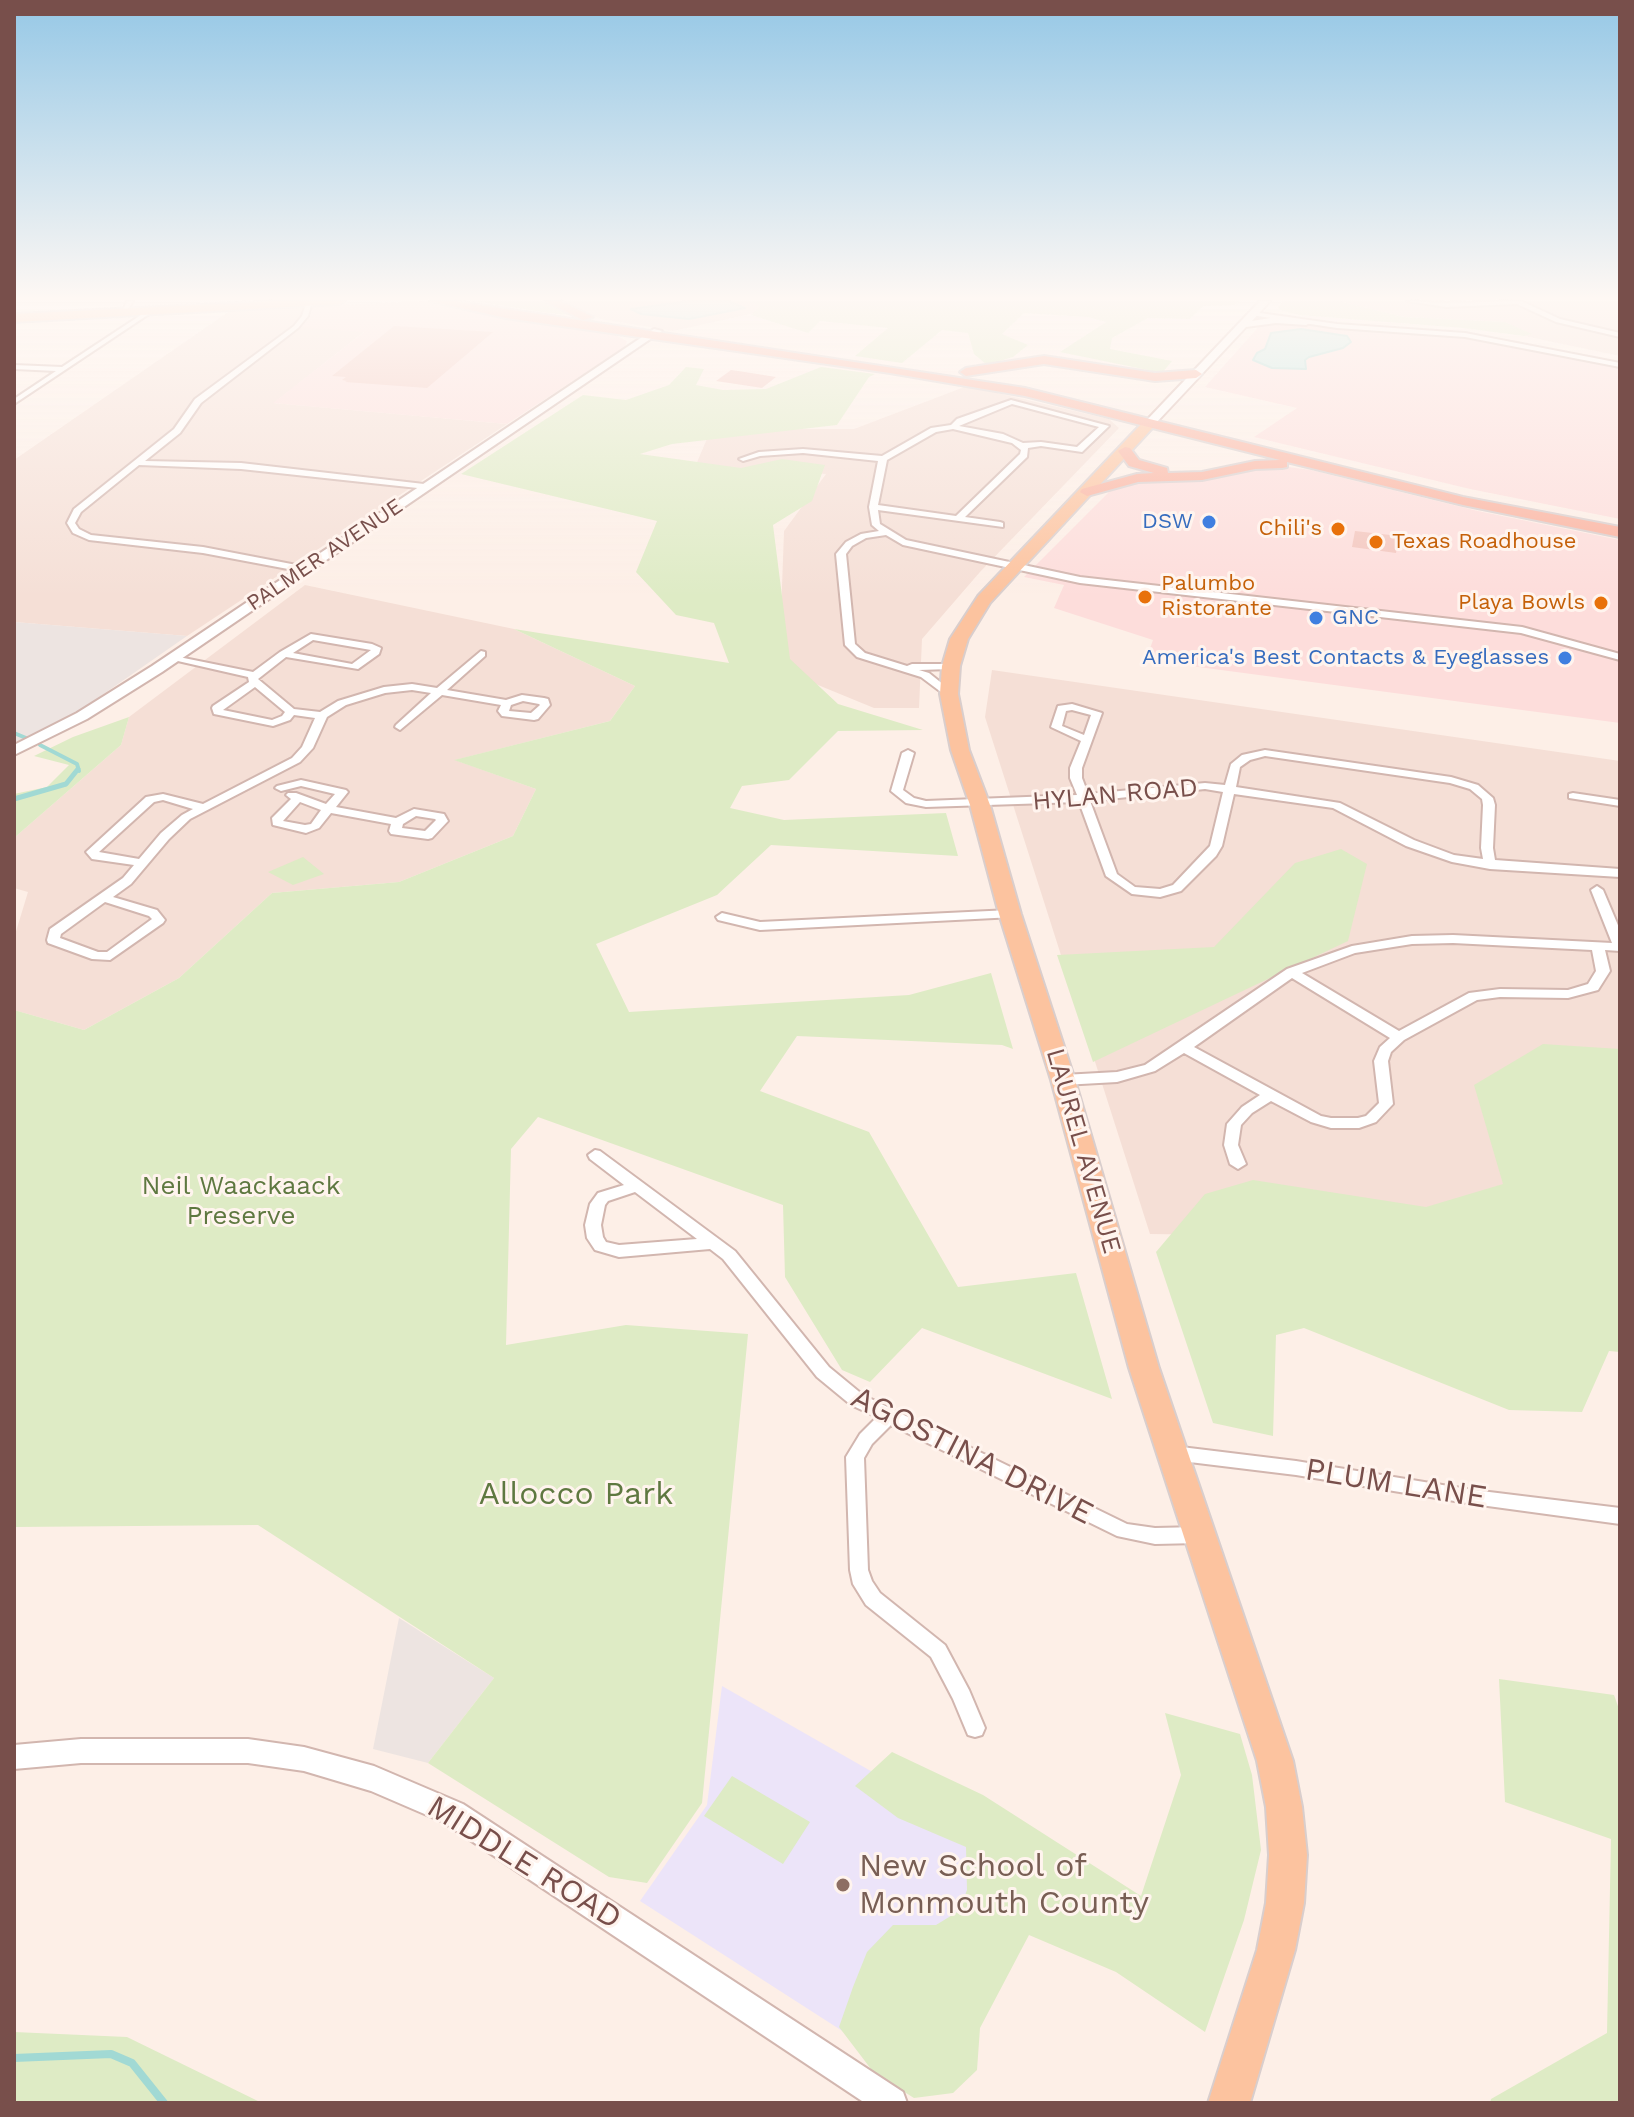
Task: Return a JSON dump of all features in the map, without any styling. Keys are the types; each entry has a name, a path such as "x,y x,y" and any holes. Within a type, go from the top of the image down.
{"highway":[{"path":"1059,400 1452,491 1620,525"},
{"path":"1079,400 1182,430 1389,483"},
{"path":"1125,451 1134,463 1163,471 1204,471 1224,461 1226,457 1220,448 1182,430"},
{"path":"1087,492 1137,478 1202,476 1246,466 1277,464 1389,483 1620,532"}],"main road":[{"name":"LAUREL AVENUE","path":"1173,400 1014,566 971,616 959,639 951,666 949,693 960,750 980,805 1010,914 1063,1080 1144,1368 1275,1761 1284,1807 1288,1855 1285,1903 1276,1950 1229,2103"}],"street":[{"path":"200,400 177,431 77,511 71,523 76,531 89,537 203,550 304,569"},
{"name":"PALMER AVENUE","path":"14,751 82,716 173,657 554,400"},
{"path":"953,427 960,421 1011,402 1105,426 1079,450 1041,444 1021,446"},
{"path":"743,459 759,454 803,451 883,459 934,430 953,427 1000,436 1025,449 1024,455 959,518"},
{"path":"883,459 873,507 876,525 903,542 929,549 1102,583 1514,629 1620,657"},
{"path":"139,463 241,466 424,487"},
{"path":"873,507 1000,525"},
{"path":"885,533 864,536 849,544 841,554 850,645 861,655 925,675 949,693"},
{"path":"284,654 354,667 376,648 311,637 284,654 217,708 218,712 273,723 286,718 291,712"},
{"path":"400,727 481,654"},
{"path":"173,657 255,679 291,712 322,715"},
{"path":"884,663 909,667 951,666"},
{"path":"105,898 153,913 159,920 115,953 97,956 57,942 52,936 105,898 144,863 171,829 201,807 296,760 307,748 322,715 342,703 384,690 412,687 507,703 522,698 545,703 534,717 516,717 503,711 507,703"},
{"path":"1087,740 1076,768 1084,799 1116,882 1139,892 1160,893 1177,888 1212,853 1233,771 1240,760 1265,753 1463,782 1487,798 1490,865"},
{"name":"HYLAN ROAD","path":"908,753 897,791 910,801 926,804 980,805 1084,799 1190,786 1230,789 1336,805 1423,849 1452,858 1490,865 1620,873"},
{"path":"298,798 278,818 277,823 311,828 331,810 341,794 340,790 301,783 281,788 331,810 398,822"},
{"path":"1573,796 1620,803"},
{"path":"144,863 96,856 92,852 150,799 163,797 201,807"},
{"path":"1063,1080 1128,1075 1150,1068 1292,972 1352,950 1412,940 1453,939 1620,946 1597,890"},
{"path":"722,917 760,926 1010,914"},
{"path":"1184,1047 1302,1112 1331,1123 1359,1123 1371,1119 1386,1104 1381,1061 1385,1050 1399,1037 1474,996 1500,993 1568,994 1593,987 1603,971 1598,946"},
{"path":"1292,972 1399,1037"},
{"path":"1238,1164 1231,1145 1234,1124 1247,1110 1271,1094"},
{"name":"AGOSTINA DRIVE","path":"595,1155 743,1268 831,1380 857,1400 1124,1531 1155,1536 1199,1535"},
{"path":"637,1186 603,1197 598,1204 593,1225 595,1238 601,1246 619,1251 714,1243"},
{"path":"889,1416 866,1439 855,1457 859,1570 863,1584 873,1599 938,1651 975,1728"},
{"name":"PLUM LANE","path":"1172,1453 1296,1468 1473,1497 1620,1516"},
{"name":"MIDDLE ROAD","path":"14,1757 81,1751 248,1751 304,1759 374,1779 453,1813 892,2103"}],"shaded area":[{"path":"101,400 278,400 274,403 507,424 187,636 14,622 14,460"},
{"path":"277,400 544,400 507,424 273,403"},
{"path":"931,400 1026,400 1109,419 1119,428 980,572 922,639 919,708 874,708 779,669 784,531 826,474 695,467 711,429 854,429"},
{"path":"1261,400 1620,400 1620,519 1470,489 1254,437 1297,408"},
{"path":"1281,466 1311,470 1478,511 1620,540 1620,723 1146,660 1153,640 1054,608 1064,585 1024,577 1113,488 1136,481"},
{"path":"305,585 514,629 635,686 610,721 455,760 536,789 513,836 399,882 272,893 179,978 84,1030 14,1010 14,938 28,892 14,888 14,838 121,745 129,717"},
{"path":"14,622 187,636 82,709 21,743 14,740"},
{"path":"992,670 1620,761 1620,1079 1540,1198 1457,1238 1150,1234 985,717"},
{"path":"399,1618 494,1678 428,1763 373,1749"},
{"name":"New School of Monmouth County","path":"722,1686 1044,1870 928,2086 640,1901 707,1805"}],"green space":[{"name":"Neil Waackaack Preserve","path":"576,400 854,400 837,425 672,444 640,454 741,468 782,459 825,465 812,501 773,525 790,659 838,704 923,730 838,731 789,780 742,786 730,808 784,820 946,813 958,856 771,845 717,895 596,944 629,1012 909,995 991,973 1013,1049 1002,1045 797,1036 760,1091 869,1132 958,1287 1076,1273 1112,1399 922,1328 870,1382 842,1370 785,1277 783,1205 538,1117 511,1149 506,1345 626,1325 748,1334 702,1803 647,1883 609,1877 428,1763 494,1678 258,1525 14,1527 14,1010 84,1030 179,978 272,893 399,882 513,836 536,789 454,760 610,721 635,686 514,629 729,663 714,623 676,615 636,572 657,521 461,474"},
{"path":"129,717 121,745 14,838 14,794 47,787 69,765 34,756 73,737"},
{"path":"1341,849 1367,864 1348,941 1093,1062 1057,955 1214,947 1295,863"},
{"path":"303,857 324,874 293,885 268,872"},
{"path":"1543,1044 1620,1049 1620,1352 1609,1351 1582,1412 1509,1410 1304,1328 1276,1335 1273,1436 1213,1423 1156,1252 1205,1194 1253,1180 1426,1207 1503,1184 1474,1085"},
{"path":"1499,1679 1614,1695 1620,1712 1620,2103 1490,2103 1491,2099 1607,2033 1611,1839 1505,1802"},
{"path":"1165,1713 1240,1734 1252,1775 1261,1850 1244,1920 1205,2032 1116,1972 1029,1935 980,2028 977,2070 953,2093 914,2098 874,2073 839,2027 867,1952 893,1925 936,1925 959,1911 967,1890 966,1847 898,1818 855,1786 892,1752 983,1795 1141,1896 1181,1775"},
{"path":"732,1776 810,1822 783,1864 704,1816"},
{"path":"14,2032 127,2037 262,2103 14,2103"}],"building":[{"name":"Texas Roadhouse","path":"1355,531 1399,536 1396,553 1352,547"}],"waterway":[{"path":"14,733 26,738"},
{"path":"40,745 77,764 79,771"},
{"path":"14,799 66,784 78,769"},
{"path":"14,2058 111,2054 132,2063 164,2103"}],"place":[{"name":"DSW","path":"1209,522"},
{"name":"Chili's","path":"1338,529"},
{"name":"Texas Roadhouse","path":"1376,542"},
{"name":"Palumbo Ristorante","path":"1145,597"},
{"name":"Playa Bowls","path":"1601,603"},
{"name":"GNC","path":"1316,618"},
{"name":"America's Best Contacts & Eyeglasses","path":"1565,658"},
{"name":"New School of Monmouth County","path":"843,1885"}],"park label":[{"name":"Allocco Park","path":"576,1495"}]}
